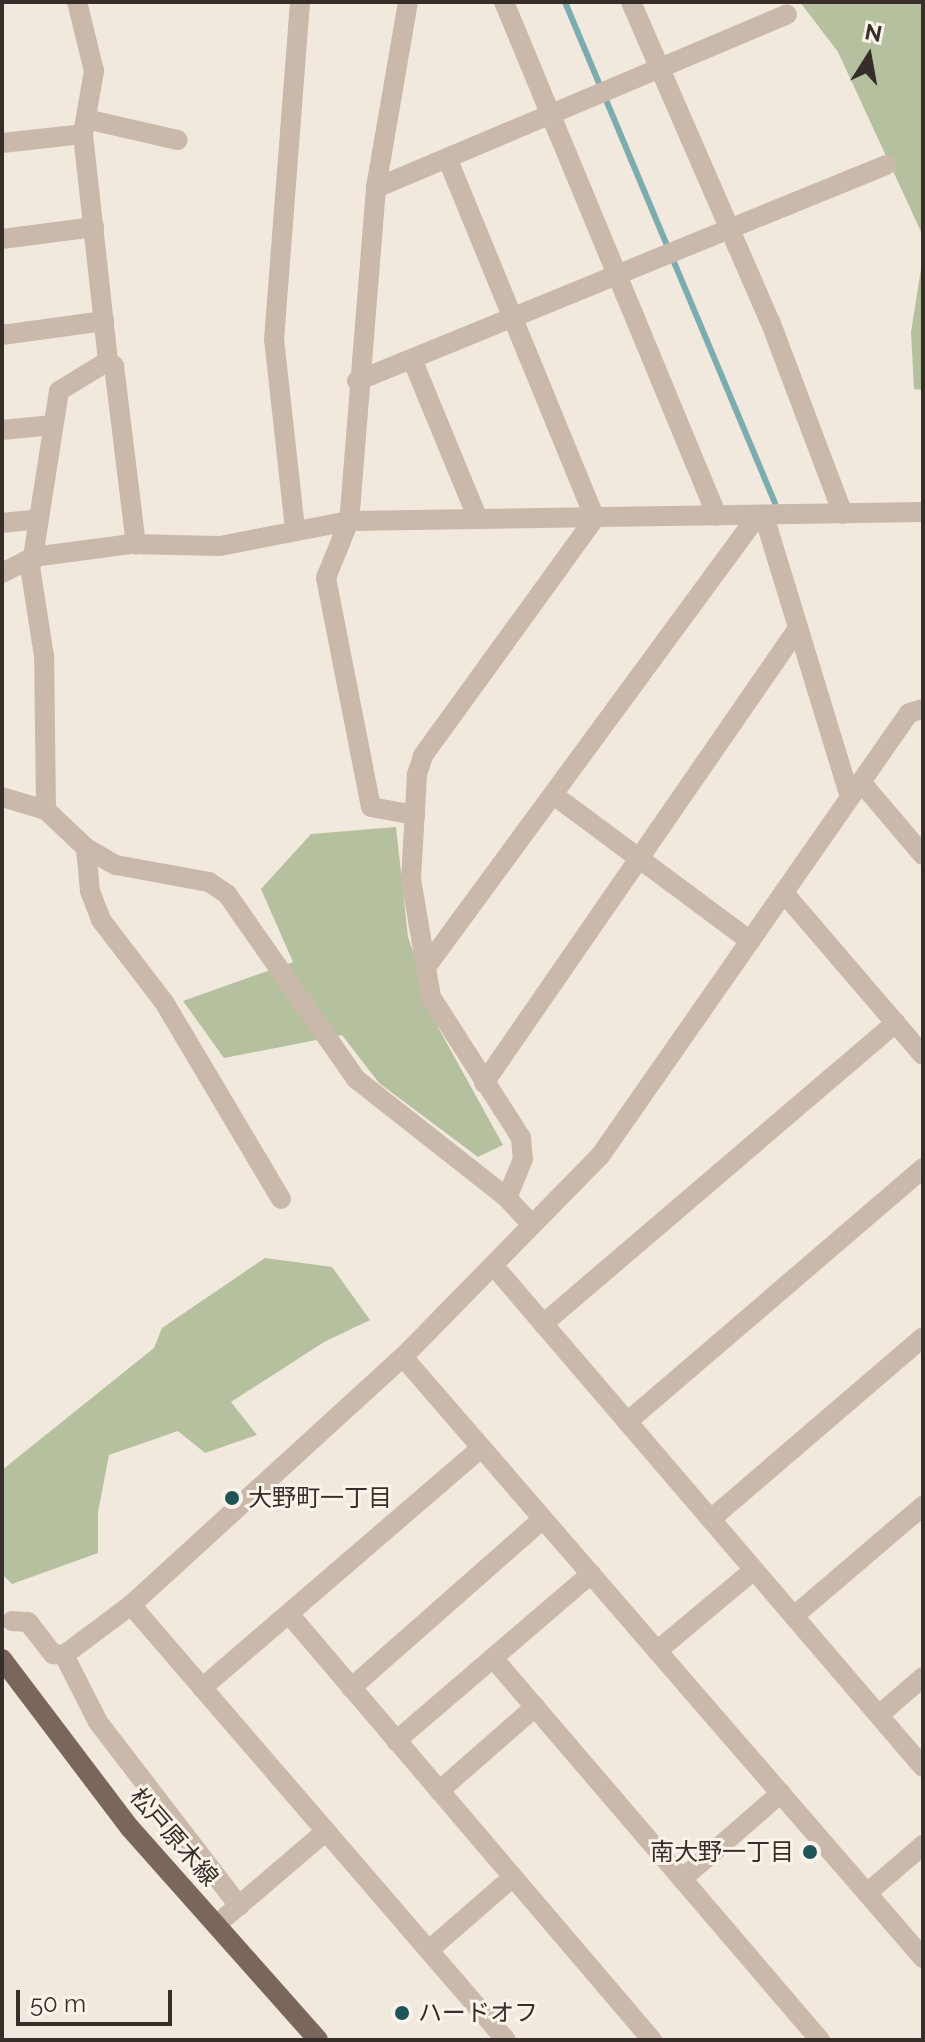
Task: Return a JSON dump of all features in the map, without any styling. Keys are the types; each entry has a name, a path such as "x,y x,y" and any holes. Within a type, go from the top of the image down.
{"main road":[{"name":"松戸原木線","path":"2,1659 77,1765 318,2040"}],"street":[{"path":"77,2 94,71 85,126 108,361 114,366 136,545"},
{"path":"295,529 274,340 300,2"},
{"path":"408,2 376,188 357,381 349,521 326,578 371,807 415,815"},
{"path":"504,2 717,516"},
{"path":"631,2 658,71 770,321 843,514"},
{"path":"376,188 787,14"},
{"path":"2,143 85,126 178,140"},
{"path":"448,160 595,518"},
{"path":"357,381 886,165"},
{"path":"2,239 94,227"},
{"path":"2,335 104,321"},
{"path":"412,359 478,519"},
{"path":"46,810 44,656 30,567 59,391 108,361"},
{"path":"2,430 53,425"},
{"path":"2,573 33,557 136,545 220,546 295,529 349,521 923,512"},
{"path":"761,516 796,631 855,790 923,855"},
{"path":"429,963 761,516"},
{"path":"507,1198 523,1159 521,1138 431,997 429,963 411,879 415,815 423,756 595,518"},
{"path":"2,523 39,519"},
{"path":"484,1083 796,631"},
{"path":"12,1621 28,1622 53,1654 64,1655 131,1605 403,1357 600,1156 909,713 923,709"},
{"path":"555,796 750,941"},
{"path":"2,797 46,810 86,848 116,865 209,882 227,894 356,1079 507,1198 531,1224"},
{"path":"86,848 90,891 101,920 164,1002 281,1199"},
{"path":"784,893 923,1055"},
{"path":"543,1324 896,1023"},
{"path":"627,1422 923,1168"},
{"path":"493,1265 923,1767"},
{"path":"711,1519 923,1337"},
{"path":"403,1357 923,1958"},
{"path":"202,1688 481,1448"},
{"path":"794,1616 923,1506"},
{"path":"351,1688 543,1519"},
{"path":"657,1651 754,1570"},
{"path":"396,1741 591,1574"},
{"path":"131,1605 506,2040"},
{"path":"289,1614 652,2040"},
{"path":"64,1655 98,1722 239,1906"},
{"path":"493,1658 820,2040"},
{"path":"879,1715 923,1677"},
{"path":"439,1791 535,1707"},
{"path":"682,1879 781,1793"},
{"path":"216,1925 325,1832"},
{"path":"867,1893 923,1845"},
{"path":"429,1950 513,1877"}],"green space":[{"path":"800,2 921,2 923,236 838,52"},
{"path":"923,256 923,390 914,389 911,332"},
{"path":"396,827 408,937 439,1029 503,1145 478,1157 379,1083 342,1035 224,1058 183,1001 293,962 261,889 311,834"},
{"path":"265,1258 332,1267 370,1320 324,1342 231,1402 257,1435 205,1453 178,1431 109,1455 98,1512 98,1553 12,1584 2,1574 2,1470 154,1348 162,1328"}],"waterway":[{"path":"565,2 775,503"}],"place":[{"name":"大野町一丁目","path":"232,1498"},
{"name":"南大野一丁目","path":"810,1852"},
{"name":"ハードオフ","path":"402,2013"}]}
